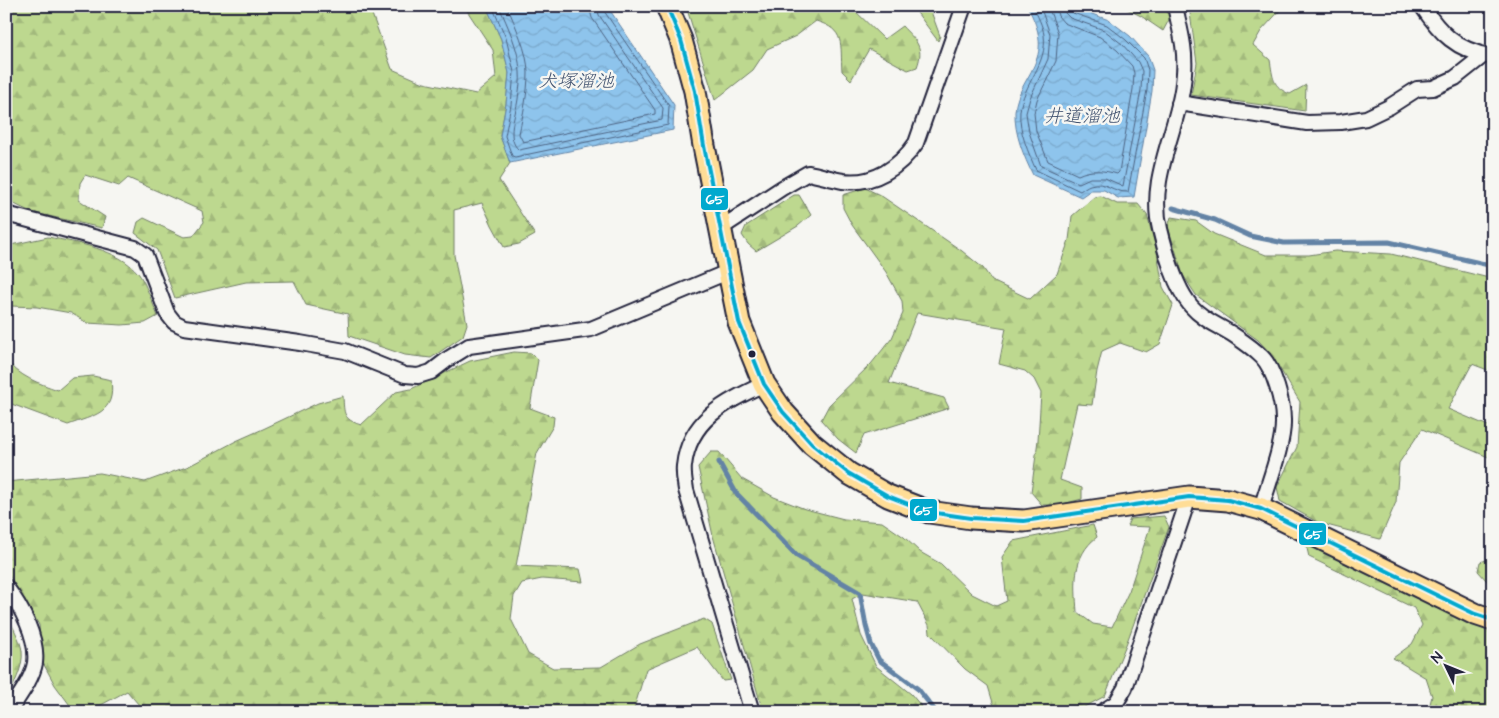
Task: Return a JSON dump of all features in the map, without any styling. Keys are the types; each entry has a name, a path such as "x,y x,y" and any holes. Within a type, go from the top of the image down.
{"main road":[{"path":"667,6 681,40 695,90 704,146 739,322 764,384 784,412 812,444 841,467 888,496 928,512 971,518 1024,521 1189,497 1228,500 1261,509 1475,614 1493,620"}],"street":[{"path":"721,228 782,188 808,174 844,181 874,178 887,172 908,155 916,143 964,6"},
{"path":"1175,6 1184,46 1184,75 1179,103 1158,183 1159,228 1180,290 1192,306 1205,319 1235,336 1263,358 1276,381 1284,421 1281,441 1261,509"},
{"path":"1422,6 1434,24 1449,40 1468,50 1488,55"},
{"path":"1179,103 1307,123 1341,122 1366,118 1417,90 1433,88 1455,78 1488,55"},
{"path":"6,214 136,248 145,255 167,313 174,322 184,327 345,351 405,375 418,376 431,372 469,346 591,329 730,270"},
{"path":"752,712 686,490 684,467 689,447 696,431 713,412 725,403 764,384"},
{"path":"1102,712 1116,703 1126,688 1189,497"},
{"path":"6,587 28,624 34,648 35,663 10,712"}],"green space":[{"path":"6,6 369,6 392,69 424,83 476,94 496,77 493,50 464,6 486,6 501,39 509,73 500,136 510,163 499,180 535,235 519,244 504,247 482,203 454,210 454,255 467,324 463,336 431,358 405,355 349,336 348,314 306,305 294,281 246,282 175,298 157,250 135,233 138,222 144,218 184,237 193,236 204,222 202,211 128,178 119,186 85,175 80,183 79,200 105,217 102,228 31,212 6,200"},
{"path":"686,6 850,6 884,39 902,26 911,35 919,48 919,60 917,67 908,70 869,49 851,80 842,71 840,39 832,29 816,21 796,36 767,49 753,70 715,100"},
{"path":"912,6 929,6 940,36 938,41"},
{"path":"1121,6 1167,6 1171,16 1163,31 1141,16"},
{"path":"1189,6 1284,6 1261,31 1253,45 1270,60 1274,81 1280,88 1290,94 1306,85 1305,111 1191,95 1197,63"},
{"path":"865,188 880,195 962,251 983,268 992,281 1030,299 1057,274 1069,240 1072,216 1094,197 1101,196 1117,204 1138,204 1147,215 1157,252 1163,287 1173,305 1160,344 1146,352 1120,343 1102,351 1092,405 1077,404 1060,480 1082,488 1082,499 1059,505 1042,505 1031,492 1038,440 1041,393 1034,379 1025,371 999,364 1006,328 917,313 889,383 944,398 949,408 864,435 856,453 838,439 821,420 829,405 871,364 892,338 903,313 902,301 886,272 852,225 843,208 843,195"},
{"path":"794,195 799,195 811,215 798,226 756,251 742,235 746,226"},
{"path":"1171,217 1196,221 1214,234 1266,255 1309,255 1335,251 1391,254 1493,279 1493,372 1472,364 1448,409 1493,428 1493,459 1422,429 1399,463 1396,502 1380,539 1319,523 1280,501 1277,487 1297,447 1300,402 1271,354 1258,340 1196,295 1183,275 1168,227"},
{"path":"48,237 96,248 120,258 130,265 143,282 158,316 145,323 122,325 87,323 71,313 37,307 11,306 6,309 6,246"},
{"path":"514,352 531,353 538,360 530,408 554,417 553,426 537,453 516,566 580,569 583,582 542,579 522,583 514,596 511,619 528,654 553,668 601,667 640,644 704,619 712,624 731,680 723,681 697,647 646,669 633,712 157,712 156,710 145,712 127,691 88,712 75,712 55,685 42,661 39,625 6,570 6,482 100,473 145,482 189,466 236,441 318,403 343,396 346,415 361,425 396,392 411,389 470,361"},
{"path":"6,359 23,375 58,390 72,378 93,376 111,380 112,391 110,400 101,412 68,425 6,402"},
{"path":"711,452 719,452 742,479 774,497 805,509 844,519 882,522 904,537 920,552 941,564 972,594 996,606 1007,601 1002,557 1013,541 1093,525 1097,537 1083,553 1079,562 1076,591 1077,612 1093,624 1112,627 1129,591 1150,527 1127,526 1130,519 1164,516 1169,527 1105,696 1075,712 1007,712 994,706 988,686 965,669 930,633 929,625 917,602 863,593 852,599 861,635 876,666 911,694 926,712 763,712 713,536 698,467"},
{"path":"1306,544 1318,544 1345,556 1439,609 1493,630 1493,712 1428,712 1432,696 1426,678 1393,658 1412,644 1422,625 1414,608 1309,557"},
{"path":"1493,558 1493,591 1478,571 1480,562"},
{"path":"6,614 20,642 22,657 17,676 6,700"}],"water":[{"name":"犬塚溜池","path":"486,6 607,6 674,105 673,130 510,163 500,136 509,73 501,39"},
{"name":"井道溜池","path":"1027,6 1069,6 1109,20 1130,36 1148,56 1153,70 1152,91 1134,197 1118,198 1104,190 1091,190 1081,197 1033,175 1020,145 1015,120 1018,97 1039,51 1038,31"}],"waterway":[{"path":"1173,208 1215,220 1250,236 1284,243 1389,242 1493,266"},
{"path":"719,462 736,493 797,556 860,593 871,644 879,660 918,689 936,712"}],"transit line":[{"name":"65","path":"667,6 681,40 695,91 739,322 764,384 783,412 812,444 848,473 888,496 929,512 971,518 1024,521 1189,497 1228,500 1261,509 1475,614 1493,620"}]}
